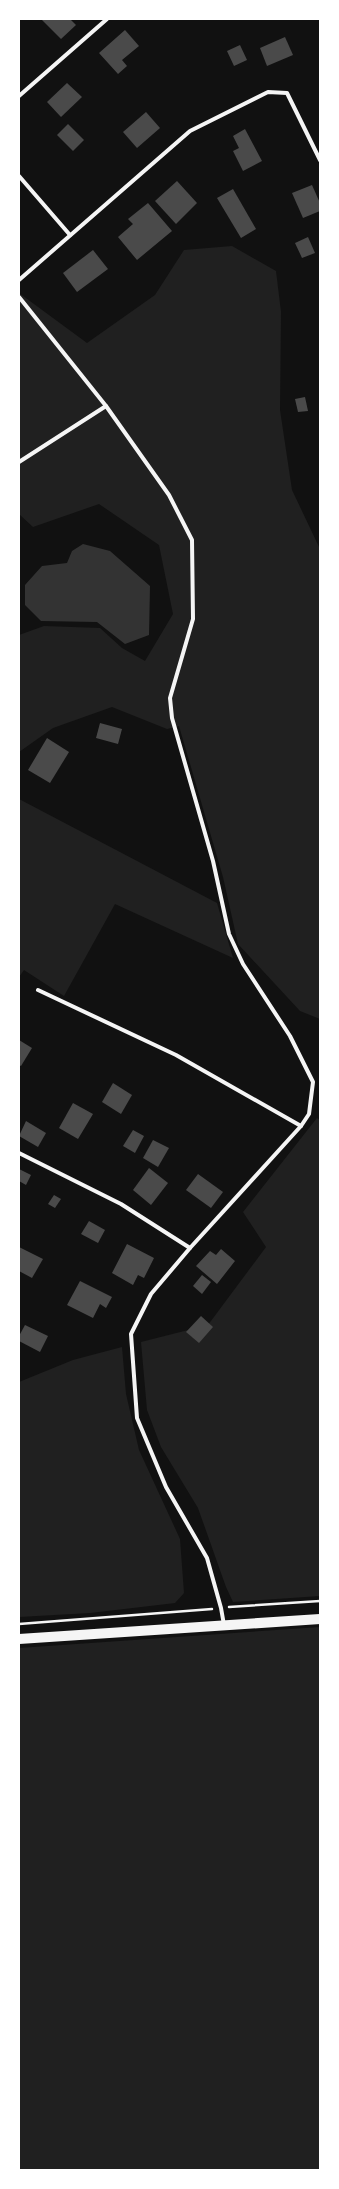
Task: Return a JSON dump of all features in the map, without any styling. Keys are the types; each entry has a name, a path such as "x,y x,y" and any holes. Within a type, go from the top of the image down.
{"main road":[{"path":"19,1639 320,1619"}],"street":[{"path":"19,96 107,19"},
{"path":"19,280 190,131 268,92 286,93 320,160"},
{"path":"19,176 70,235"},
{"path":"19,296 106,406 169,495 192,540 193,619 170,698 172,718 213,861 229,934 243,964 290,1036 313,1082 309,1114 301,1126 190,1248 151,1294 131,1334 137,1418 166,1487 207,1558 221,1608 224,1626"},
{"path":"19,462 106,406"},
{"path":"38,990 176,1056 301,1126"},
{"path":"19,1152 120,1204 190,1248"}],"path":[{"path":"19,1624 320,1601"}],"shaded area":[{"path":"232,246 276,271 281,312 280,410 292,490 320,549 320,1019 300,1011 238,944 223,877 179,726 167,729 112,707 53,728 19,752 19,635 44,626 100,628 122,648 145,661 173,614 159,545 99,504 33,527 19,514 19,293 87,343 155,295 184,250"},
{"path":"83,544 110,551 150,586 149,635 125,644 97,622 41,621 25,605 25,585 42,566 67,563 72,551"},
{"path":"19,799 217,903 233,958 115,904 64,996 24,970 19,977"},
{"path":"317,1118 320,1120 320,1596 233,1602 226,1587 198,1508 161,1447 147,1410 141,1342 208,1325 266,1247 243,1212"},
{"path":"122,1347 126,1394 139,1450 180,1539 184,1593 175,1603 90,1613 19,1617 19,1382 73,1360"},
{"path":"320,1627 320,2170 19,2170 19,1648"}],"building":[{"path":"41,19 70,19 76,25 61,39"},
{"path":"125,30 139,46 122,60 127,66 118,74 99,53"},
{"path":"285,37 293,55 267,66 260,48"},
{"path":"240,45 247,60 234,66 227,51"},
{"path":"67,83 82,97 61,117 47,102"},
{"path":"146,112 160,128 137,148 123,132"},
{"path":"68,124 84,140 73,151 57,135"},
{"path":"245,129 262,161 243,171 233,151 239,148 233,136"},
{"path":"177,181 197,203 176,224 155,201"},
{"path":"312,185 320,203 320,211 303,218 292,193"},
{"path":"233,189 256,229 241,238 217,198"},
{"path":"148,203 172,231 137,260 118,237 133,224 128,219"},
{"path":"308,237 315,253 302,258 295,243"},
{"path":"93,250 108,269 77,292 63,273"},
{"path":"305,397 308,411 298,412 295,399"},
{"path":"100,723 122,729 118,744 96,738"},
{"path":"47,738 69,752 50,783 28,770"},
{"path":"19,1040 32,1048 21,1066 19,1065"},
{"path":"113,1083 132,1095 121,1114 102,1102"},
{"path":"73,1103 93,1114 78,1139 59,1128"},
{"path":"26,1121 46,1133 38,1147 19,1136"},
{"path":"133,1130 144,1136 135,1153 123,1146"},
{"path":"153,1140 169,1148 158,1167 143,1158"},
{"path":"149,1168 168,1183 151,1205 133,1190"},
{"path":"19,1169 31,1175 26,1185 19,1181"},
{"path":"198,1174 223,1192 211,1208 186,1190"},
{"path":"54,1195 61,1199 55,1208 48,1204"},
{"path":"89,1221 105,1230 98,1243 81,1234"},
{"path":"127,1244 154,1258 144,1278 138,1275 133,1285 112,1273"},
{"path":"19,1247 43,1259 32,1278 19,1271"},
{"path":"221,1249 235,1261 217,1284 196,1266 210,1251 216,1255"},
{"path":"202,1275 211,1282 202,1294 193,1286"},
{"path":"80,1281 112,1297 106,1308 100,1304 93,1318 67,1305"},
{"path":"201,1316 213,1327 199,1343 186,1332"},
{"path":"25,1325 48,1336 40,1352 19,1341 19,1336"}]}
